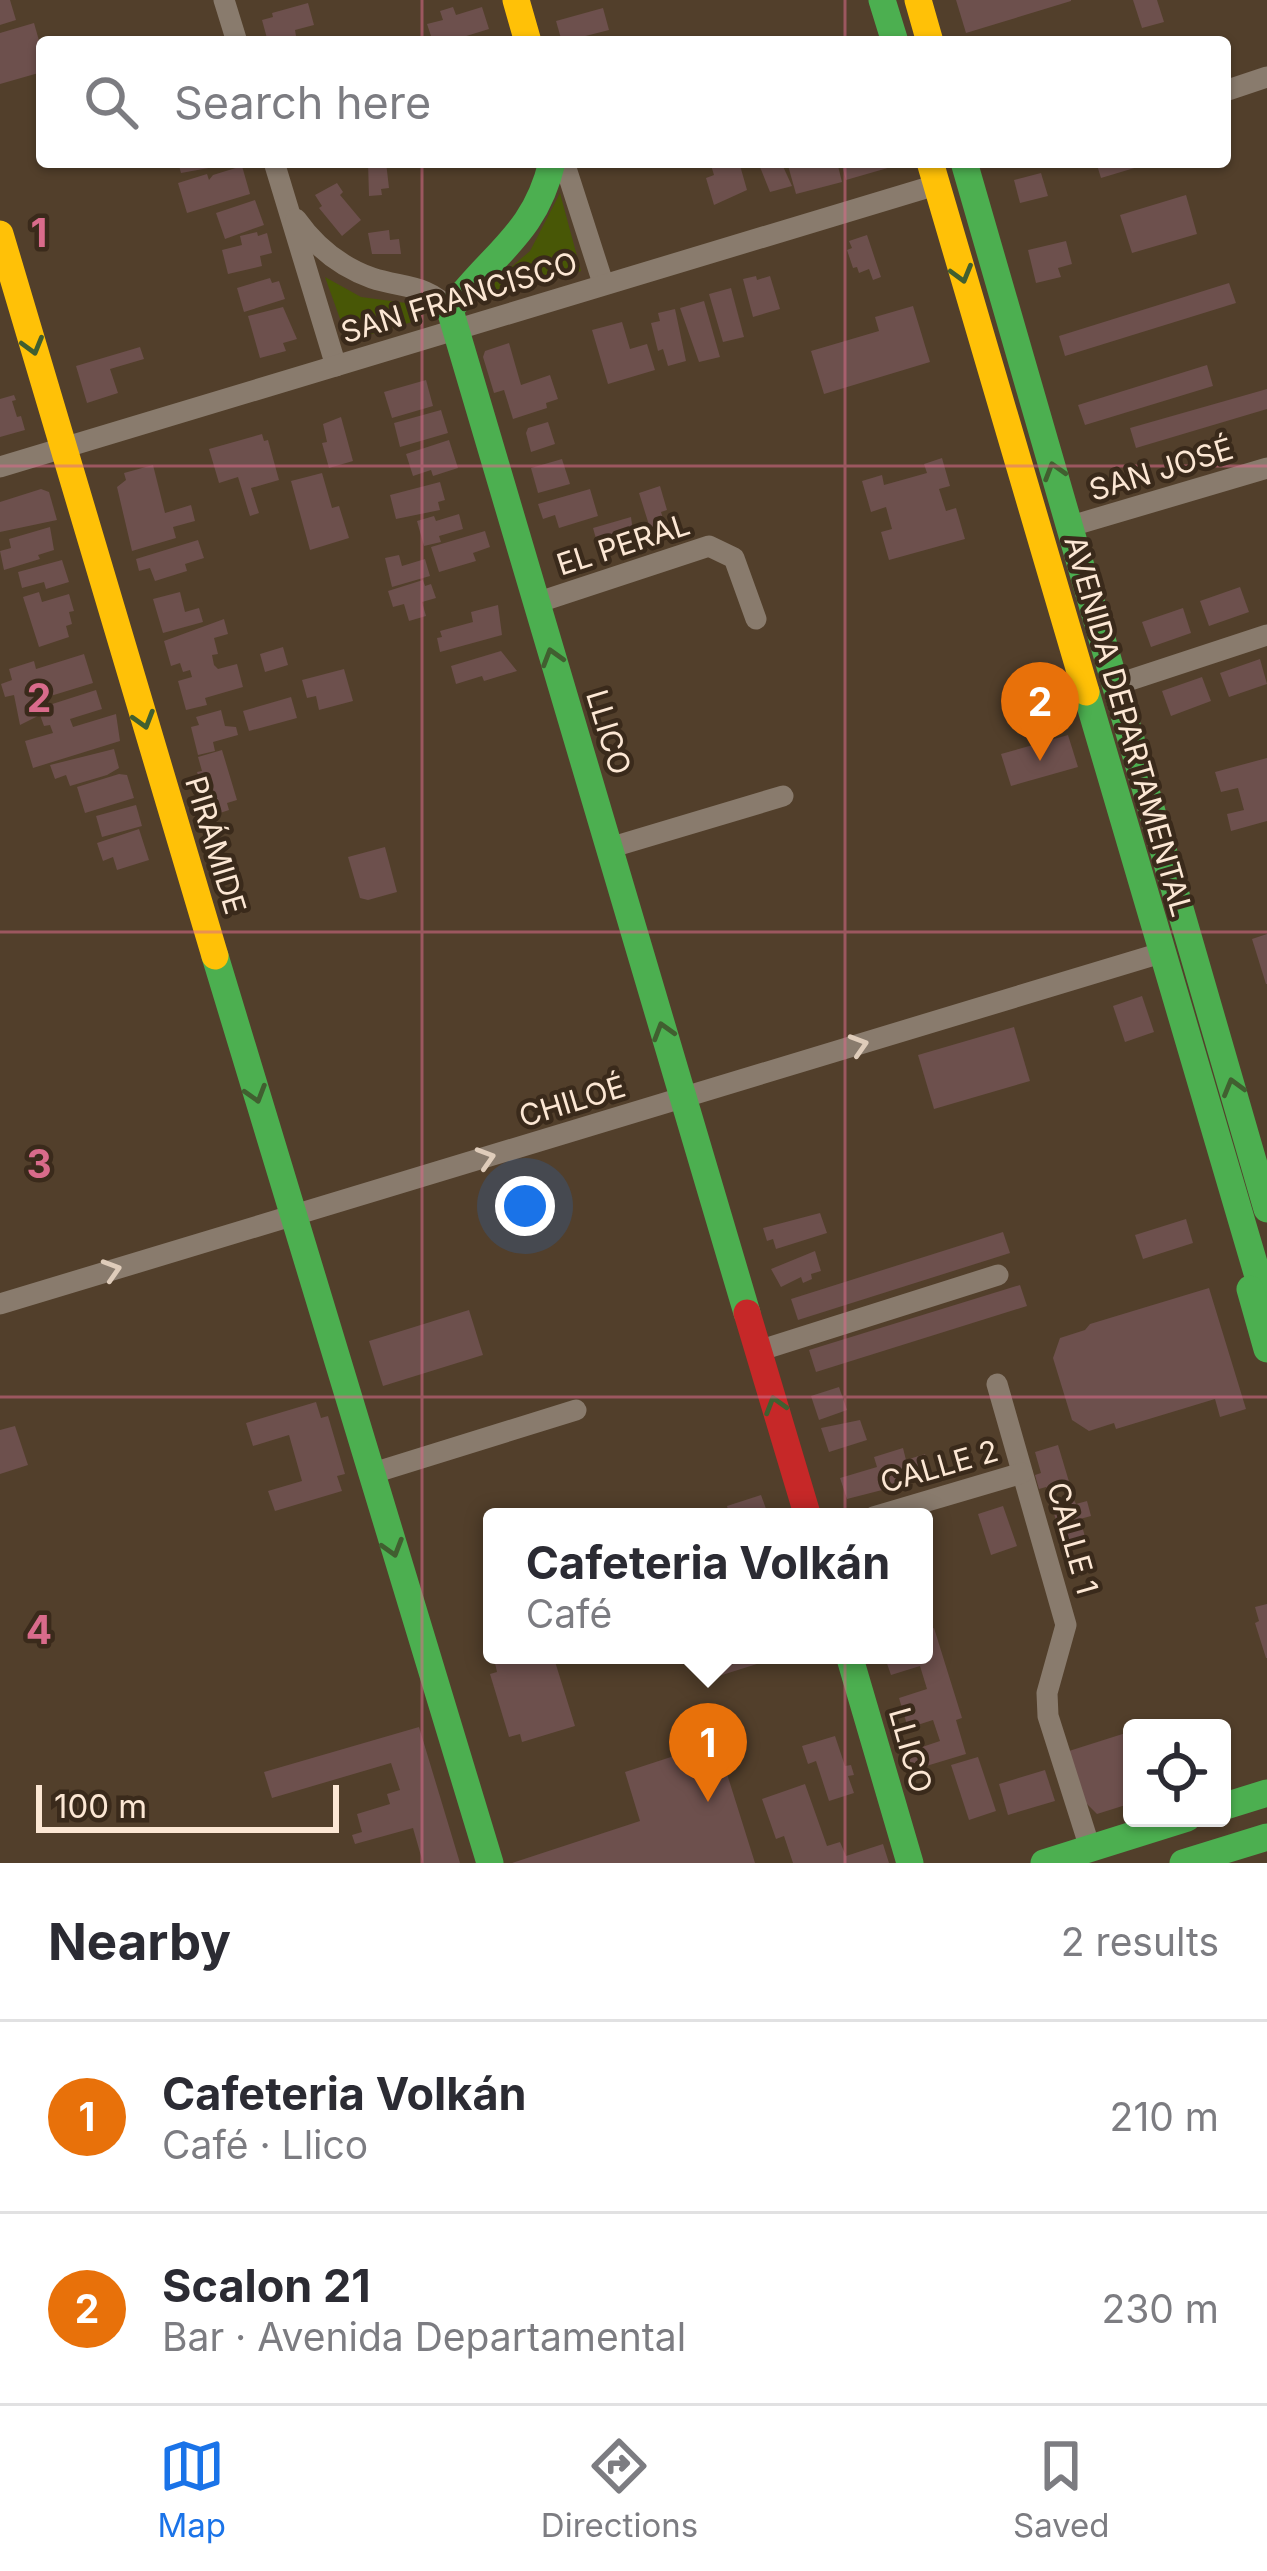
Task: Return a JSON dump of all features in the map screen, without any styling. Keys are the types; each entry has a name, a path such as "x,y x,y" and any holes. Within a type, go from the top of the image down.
{"street":[{"path":"224,0 235,36"},
{"path":"516,0 526,36"},
{"path":"883,0 893,36"},
{"path":"918,0 928,36"},
{"path":"1231,89 1267,77"},
{"path":"276,168 336,366"},
{"path":"452,319 474,275 510,248 530,225 544,198 551,168"},
{"path":"566,168 603,284"},
{"name":"AVENIDA DEPARTAMENTAL","path":"966,168 1261,1165 1266,1205"},
{"name":"SAN FRANCISCO","path":"0,467 336,366 452,319 603,284 933,173"},
{"name":"AVENIDA DEPARTAMENTAL","path":"933,173 1267,1307"},
{"path":"286,200 310,237 332,257 372,278 422,287 438,297 452,319"},
{"name":"PIRÁMIDE","path":"0,234 490,1863"},
{"name":"LLICO","path":"452,319 805,1508"},
{"name":"SAN JOSÉ","path":"1071,526 1267,468"},
{"name":"EL PERAL","path":"536,604 709,546 734,558 756,619"},
{"path":"1118,684 1267,635"},
{"path":"609,848 783,796"},
{"name":"CHILOÉ","path":"0,1304 1161,953"},
{"path":"1231,1193 1267,1349"},
{"path":"758,1351 998,1275"},
{"name":"CALLE 1","path":"997,1384 1066,1625 1047,1693 1048,1716 1090,1848"},
{"path":"370,1474 576,1410"},
{"name":"CALLE 2","path":"903,1508 1022,1473"},
{"name":"LLICO","path":"852,1664 910,1863"},
{"path":"1231,1804 1267,1793"},
{"path":"1044,1863 1158,1827"},
{"path":"1184,1863 1267,1837"}],"green space":[{"path":"560,193 581,271 490,298 489,286 530,251"},
{"path":"325,277 361,297 406,303 412,322 348,341"}],"building":[{"path":"0,0 10,0 16,20 0,25"},
{"path":"956,0 1071,0 1071,1 966,33"},
{"path":"1133,0 1157,0 1164,22 1142,28"},
{"path":"308,3 314,25 295,30 296,36 266,36 262,20 273,17 272,13"},
{"path":"453,7 456,15 482,7 489,29 466,36 431,36 427,24 443,20 440,11"},
{"path":"603,8 609,30 560,36 556,21"},
{"path":"34,23 36,74 0,84 0,33"},
{"path":"243,168 250,194 187,213 178,183 207,174 209,180"},
{"path":"368,168 387,168 389,188 381,189 382,195 369,196"},
{"path":"712,168 741,168 747,190 714,205 706,178 714,175"},
{"path":"760,168 784,168 792,186 770,192"},
{"path":"789,168 838,168 842,182 796,194"},
{"path":"843,168 888,168 846,180"},
{"path":"1098,168 1134,168 1101,178"},
{"path":"1041,173 1048,196 1020,203 1014,180"},
{"path":"337,183 343,192 340,195 361,220 342,236 319,208 315,195"},
{"path":"1186,195 1197,234 1132,253 1120,215"},
{"path":"255,200 264,225 225,239 216,213"},
{"path":"389,230 390,240 399,239 401,254 372,254 368,233"},
{"path":"257,232 258,236 267,233 272,253 260,256 262,266 228,274 222,250 242,245 240,236"},
{"path":"867,235 881,277 873,280 869,269 859,273 853,268 847,250 852,248 849,241"},
{"path":"1066,241 1072,264 1058,268 1061,277 1036,283 1028,250"},
{"path":"756,276 757,280 770,276 780,309 753,317 743,279"},
{"path":"270,278 272,283 279,281 285,299 244,312 237,288"},
{"path":"1229,283 1236,303 1065,356 1059,336"},
{"path":"731,288 744,337 723,342 709,294"},
{"path":"704,301 720,357 699,362 680,308"},
{"path":"913,306 930,362 824,394 811,351 879,331 875,317"},
{"path":"283,307 297,339 283,343 286,351 260,358 248,316"},
{"path":"675,309 686,361 668,366 663,349 658,351 651,323 660,321 658,313"},
{"path":"622,322 630,349 647,344 655,370 608,384 592,330"},
{"path":"509,343 521,385 550,375 558,399 546,403 547,408 513,419 504,390 494,393 483,357 485,351"},
{"path":"140,347 144,359 110,369 118,393 87,403 76,366"},
{"path":"1207,365 1213,386 1085,425 1078,405"},
{"path":"426,380 433,406 392,418 384,392"},
{"path":"1267,389 1267,409 1136,448 1130,428"},
{"path":"14,395 17,417 21,416 25,430 0,437 0,399"},
{"path":"441,410 448,433 400,447 394,423"},
{"path":"341,417 353,461 329,468 323,424"},
{"path":"548,422 555,444 531,452 528,428"},
{"path":"262,434 279,480 251,488 259,513 250,516 238,477 219,483 209,449"},
{"path":"449,440 458,468 413,476 406,454"},
{"path":"942,458 950,486 939,489 946,511 956,508 965,539 889,560 881,532 892,529 886,507 871,512 862,481 882,475 884,485 927,473 924,464"},
{"path":"562,459 570,484 538,493 531,468"},
{"path":"153,465 165,513 191,505 195,521 173,527 176,538 132,551 117,487 126,480 124,473"},
{"path":"322,473 332,508 339,506 349,538 310,550 291,481"},
{"path":"440,482 445,500 438,502 440,510 396,519 390,495"},
{"path":"660,486 669,537 654,541 639,493"},
{"path":"41,489 49,492 57,520 0,532 0,502"},
{"path":"590,489 598,516 559,528 555,515 543,519 538,504"},
{"path":"459,514 463,529 424,546 417,521"},
{"path":"631,517 635,547 601,556 593,528"},
{"path":"50,527 54,550 4,570 0,551 11,548 9,539"},
{"path":"485,531 490,547 473,553 476,561 439,572 431,547"},
{"path":"198,540 204,558 185,564 187,571 155,581 150,568 139,571 136,559"},
{"path":"399,555 402,566 425,559 430,576 392,587 385,558"},
{"path":"62,560 69,582 46,589 44,582 22,588 18,572"},
{"path":"423,580 425,586 431,584 436,598 422,602 426,616 409,621 404,604 393,607 388,591"},
{"path":"1240,587 1249,612 1209,626 1200,601"},
{"path":"39,592 42,602 69,594 74,611 69,612 72,624 66,626 69,637 39,647 23,597"},
{"path":"180,592 185,612 199,608 203,622 163,633 153,599"},
{"path":"498,605 502,635 440,652 440,631 473,622 471,612"},
{"path":"1183,608 1191,633 1151,647 1142,622"},
{"path":"224,619 228,634 214,638 218,654 212,655 214,665 218,669 237,664 243,687 205,698 207,705 186,710 178,681 192,677 190,670 183,672 180,663 171,666 164,641"},
{"path":"283,647 288,665 265,672 260,654"},
{"path":"501,651 517,671 456,684 451,666"},
{"path":"84,654 93,683 44,698 46,706 96,690 102,709 70,719 73,727 116,714 120,741 33,768 25,741 53,733 50,725 44,726 40,715 20,725 14,695 5,697 1,684 12,680 9,669 34,661 36,669"},
{"path":"1260,659 1267,684 1229,697 1220,673"},
{"path":"344,669 353,701 319,710 316,696 307,698 302,680"},
{"path":"1202,677 1211,701 1171,716 1162,691"},
{"path":"291,697 297,718 249,731 243,711"},
{"path":"221,710 225,726 236,727 238,735 213,742 215,751 198,755 191,727 199,725 196,717"},
{"path":"1068,735 1078,767 1011,786 1001,754"},
{"path":"114,749 119,768 107,775 70,786 66,775 55,779 50,765"},
{"path":"222,750 237,800 227,803 229,810 211,816 197,772 202,771 198,757"},
{"path":"1267,758 1267,821 1231,831 1227,814 1244,810 1238,788 1221,792 1215,772"},
{"path":"127,775 134,798 85,813 77,787"},
{"path":"136,805 142,826 102,837 96,816"},
{"path":"139,829 149,860 117,870 113,857 103,861 97,843"},
{"path":"385,847 397,892 360,898 348,857"},
{"path":"1267,934 1267,984 1266,984 1252,939"},
{"path":"1142,996 1154,1032 1125,1042 1113,1006"},
{"path":"1014,1027 1030,1081 934,1109 918,1055"},
{"path":"820,1213 827,1233 776,1249 773,1239 767,1241 763,1228"},
{"path":"1186,1219 1193,1243 1143,1259 1135,1235"},
{"path":"1003,1232 1010,1253 798,1320 791,1299"},
{"path":"815,1251 821,1271 803,1283 801,1277 781,1287 771,1269"},
{"path":"1020,1285 1027,1306 816,1372 809,1350"},
{"path":"1209,1288 1246,1409 1220,1417 1215,1399 1116,1429 1114,1423 1089,1431 1072,1420 1053,1358 1060,1338 1090,1324"},
{"path":"469,1310 483,1355 383,1386 369,1341"},
{"path":"839,1387 847,1410 819,1420 811,1396"},
{"path":"316,1402 321,1418 328,1416 345,1474 337,1476 342,1491 275,1511 268,1491 302,1481 289,1435 253,1446 246,1423"},
{"path":"860,1420 867,1440 829,1452 821,1428"},
{"path":"15,1426 28,1465 0,1474 0,1430"},
{"path":"1058,1445 1070,1485 1048,1492 1046,1487 1039,1489 1035,1475 1041,1473 1035,1452"},
{"path":"903,1448 906,1460 925,1454 933,1477 847,1499 840,1478 877,1467 874,1457"},
{"path":"761,1495 766,1508 728,1508"},
{"path":"1074,1500 1076,1504 1087,1501 1091,1516 1080,1519 1086,1540 1063,1546 1052,1506"},
{"path":"1003,1506 1017,1546 991,1555 978,1514"},
{"path":"1267,1604 1267,1658 1266,1658 1255,1607"},
{"path":"933,1628 962,1718 956,1720 966,1754 913,1770 907,1752 940,1741 933,1720 908,1728 899,1698 927,1689 920,1666 891,1675 887,1664 933,1664"},
{"path":"495,1664 556,1664 575,1726 522,1742 520,1734 509,1737 490,1674 497,1672"},
{"path":"697,1664 757,1664 703,1681"},
{"path":"419,1727 460,1863 423,1863 413,1828 355,1844 352,1835 362,1832 357,1814 390,1804 387,1794 400,1790 391,1763 272,1798 264,1772"},
{"path":"1123,1734 1123,1806 1097,1814 1086,1803 1069,1751"},
{"path":"835,1736 845,1766 851,1765 854,1775 848,1776 854,1793 829,1801 816,1761 808,1764 802,1746"},
{"path":"717,1742 755,1863 512,1863 640,1821 625,1772"},
{"path":"978,1757 996,1811 969,1820 951,1765"},
{"path":"1045,1770 1055,1801 1008,1815 999,1784"},
{"path":"805,1784 827,1846 840,1842 846,1856 883,1844 889,1863 793,1863 784,1836 776,1839 762,1799"}],"traffic: fast":[{"path":"882,0 893,36"},
{"path":"550,168 523,226 450,310 747,1313"},
{"path":"966,168 1267,1209"},
{"path":"1086,692 1267,1307"},
{"path":"215,956 490,1863"},
{"path":"1250,1289 1267,1349"},
{"path":"852,1664 910,1863"},
{"path":"1231,1804 1267,1793"},
{"path":"1044,1863 1158,1827"},
{"path":"1183,1863 1267,1837"}],"traffic: slow":[{"path":"516,0 526,36"},
{"path":"918,0 928,36"},
{"path":"932,168 1086,692"},
{"path":"0,234 215,956"}],"traffic: jam":[{"path":"747,1313 805,1508"}],"place":[{"name":"Scalon 21","path":"1040,761"},
{"name":"Cafeteria Volkán","path":"708,1802"}]}
